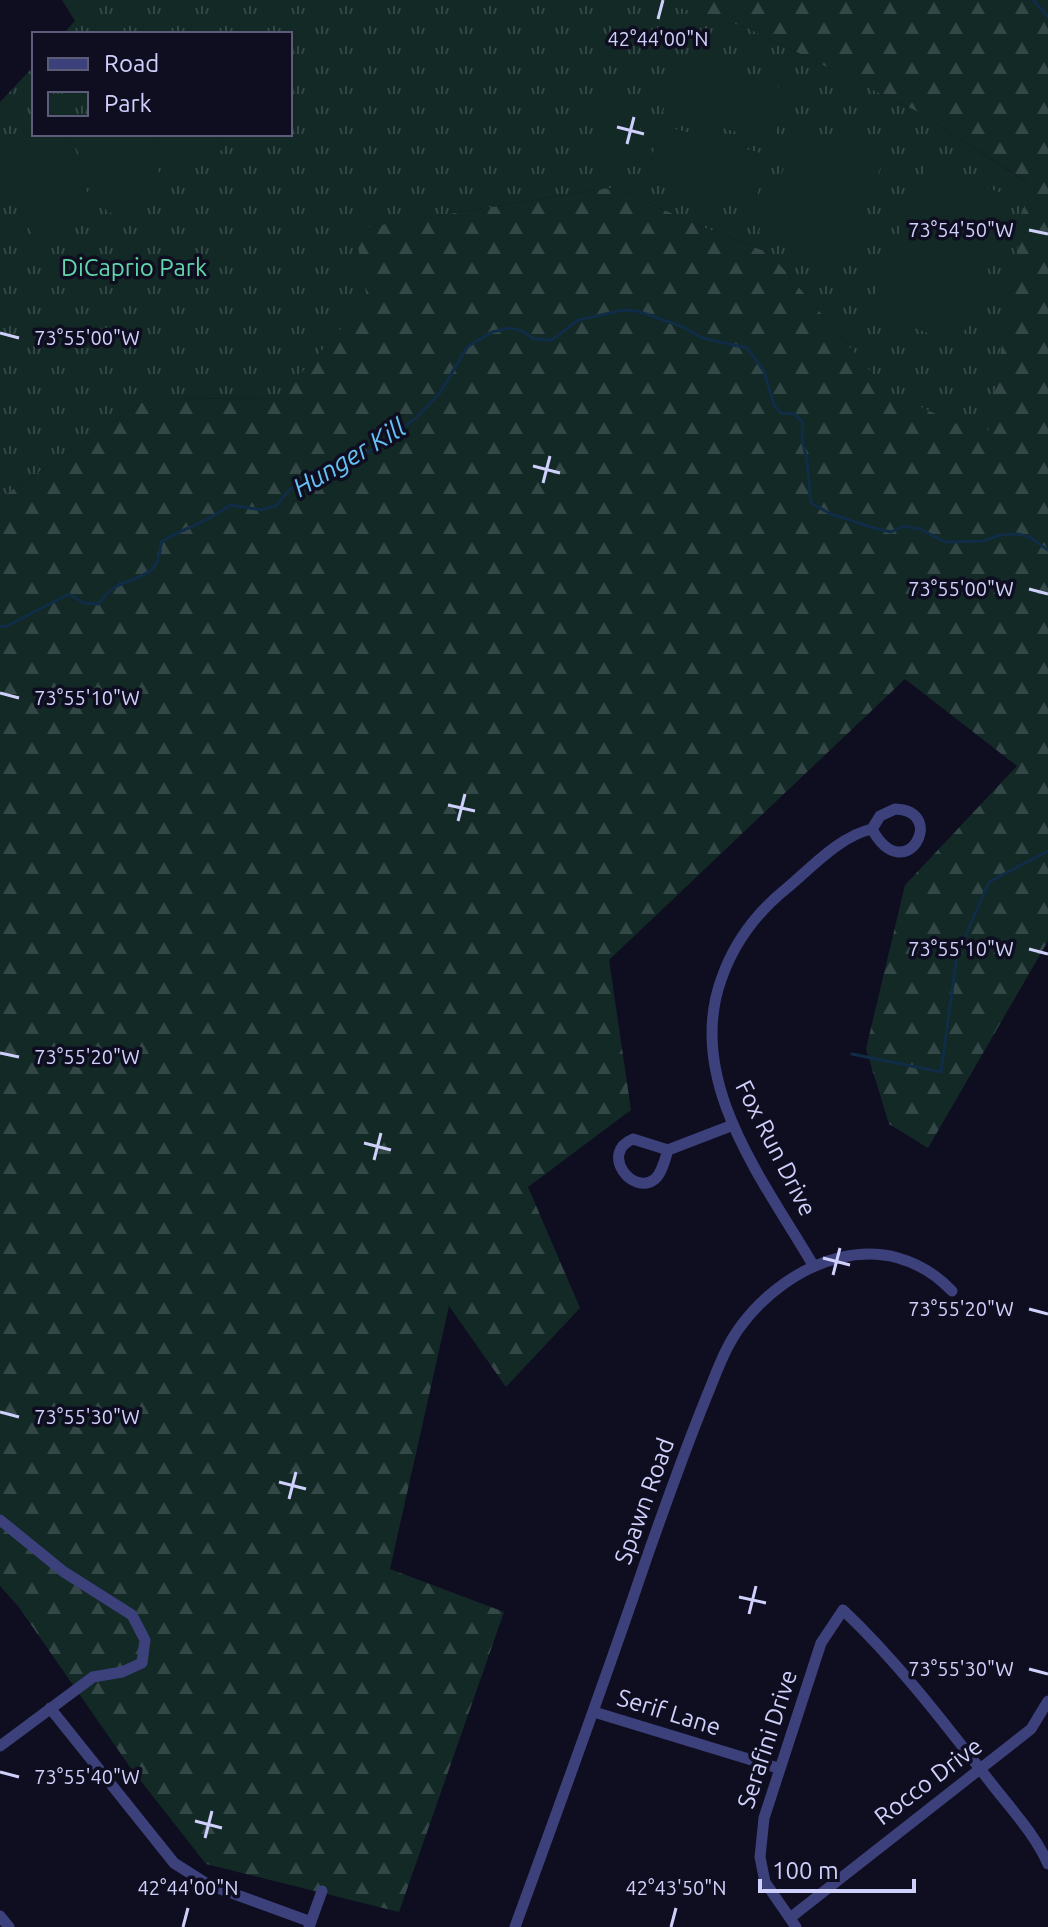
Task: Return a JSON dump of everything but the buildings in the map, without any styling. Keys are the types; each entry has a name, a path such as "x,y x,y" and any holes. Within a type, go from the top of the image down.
{"street":[{"name":"Fox Run Drive","path":"813,1265 733,1125 716,1081 711,1049 711,1018 726,966 743,933 757,915 848,839 872,829 880,816 895,809 916,814 921,832 914,847 897,853 879,842 872,829"},
{"path":"668,1150 655,1179 648,1182 631,1179 621,1170 619,1153 625,1143 633,1139 668,1150 733,1125"},
{"name":"Spawn Road","path":"515,1927 594,1712 680,1462 725,1352 749,1315 788,1280 813,1265 854,1255 895,1257 919,1265 952,1291"},
{"path":"0,1520 64,1572 132,1615 145,1640 142,1663 122,1672 93,1677 0,1746"},
{"name":"Serafini Drive","path":"793,1923 765,1882 760,1857 764,1818 821,1643 843,1610 873,1638 979,1768"},
{"name":"Rocco Drive","path":"793,1923 979,1768 1031,1729 1048,1701"},
{"path":"50,1708 174,1863 207,1884 310,1924 322,1891"},
{"name":"Serif Lane","path":"594,1712 778,1768"},
{"path":"979,1768 1035,1839 1048,1864"},
{"path":"0,1916 9,1927"}],"green space":[{"name":"DiCaprio Park","path":"62,0 681,0 680,8 745,27 920,113 1028,183 987,438 887,391 770,253 693,223 615,187 355,229 367,299 279,398 147,399 0,498 0,102 32,68 32,136 292,136 292,32 65,32 75,21"},
{"path":"681,0 1048,0 1048,941 928,1148 889,1124 866,1049 905,885 1017,766 905,679 609,960 631,1110 528,1187 580,1308 506,1387 449,1306 390,1569 504,1612 399,1912 206,1864 130,1767 18,1606 0,1586 0,498 147,399 279,398 354,229 615,187 693,223 770,253 887,391 1027,182 920,113 745,27 679,8"},
{"path":"678,58 787,89 774,142 663,112"},
{"path":"605,90 645,98 634,167 591,161"},
{"path":"661,125 768,155 753,211 645,180"},
{"path":"32,127 32,136 62,136 99,218 36,243 0,170 0,140"},
{"path":"800,127 884,158 845,264 759,232"},
{"path":"70,136 142,136 166,187 108,214"},
{"path":"154,136 218,136 224,149 172,173"},
{"path":"927,166 1015,198 959,345 870,311"}],"waterway":[{"path":"1033,0 1048,17"},
{"name":"Hunger Kill","path":"0,626 5,627 69,594 84,603 98,604 114,588 148,573 157,562 161,542 230,505 262,510 277,505 289,490 360,458 416,418 440,393 467,347 492,332 510,328 534,339 552,340 578,320 624,310 637,311 681,326 702,338 747,348 764,371 774,405 781,413 795,414 803,423 802,440 811,503 831,514 891,532 904,526 920,529 945,542 984,541 999,535 1017,534 1030,537 1048,550"},
{"path":"852,1054 941,1072 957,955 989,882 1048,851"}]}
